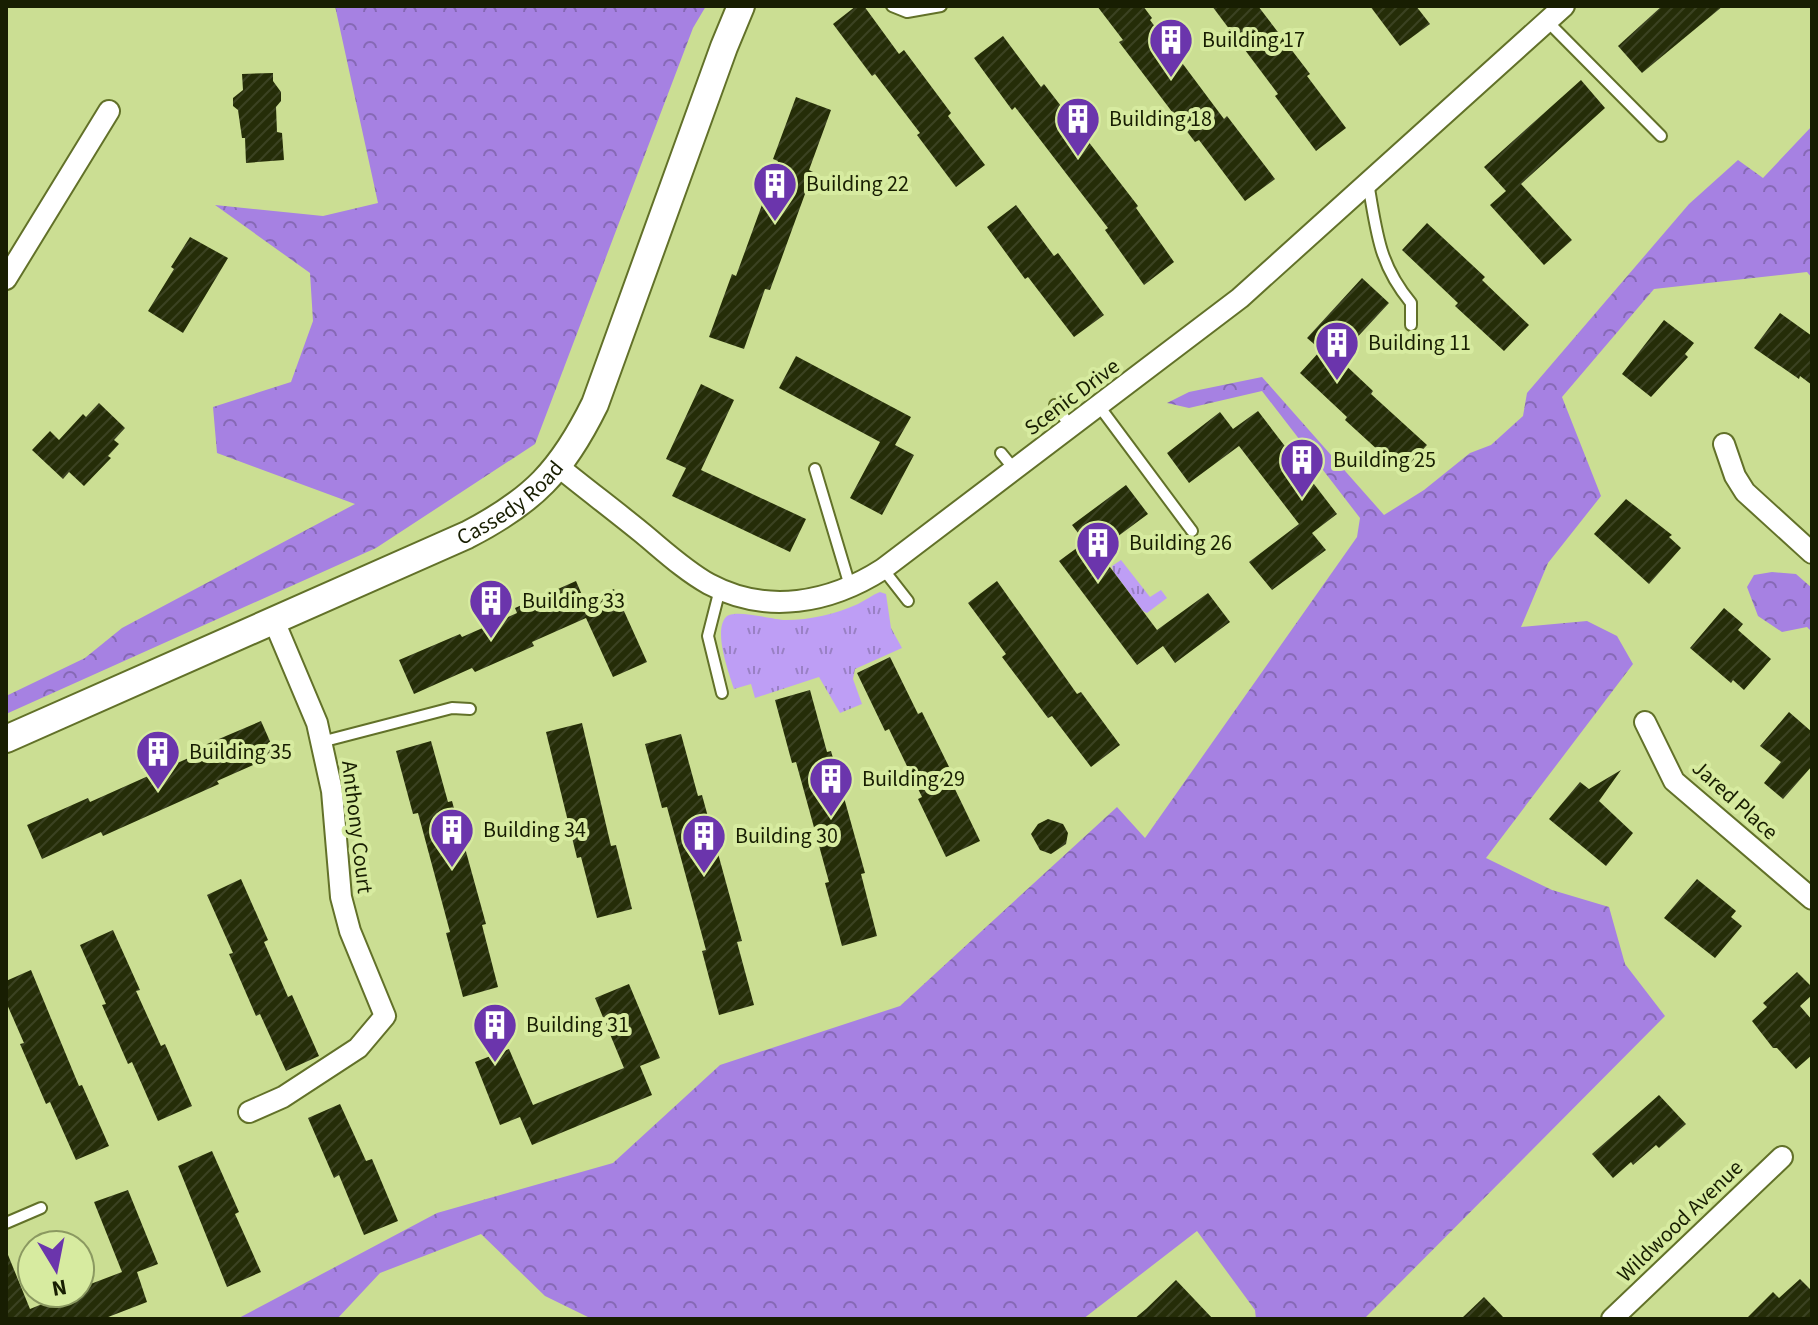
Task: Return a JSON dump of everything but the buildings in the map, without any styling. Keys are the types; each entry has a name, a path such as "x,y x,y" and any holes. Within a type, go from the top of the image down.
{"street":[{"name":"Cassedy Road","path":"6,739 488,525 533,492 559,467 595,404 741,6"},
{"name":"Scenic Drive","path":"559,467 676,561 720,589 747,598 780,602 818,599 851,588 883,569 1240,298 1564,6"},
{"path":"6,279 109,111"},
{"path":"1724,444 1735,476 1745,492 1812,553"},
{"name":"Anthony Court","path":"249,1112 283,1097 358,1048 385,1016 350,931 341,897 332,791 313,708 274,621"},
{"name":"Jared Place","path":"1645,722 1674,781 1812,899"},
{"name":"Wildwood Avenue","path":"1612,1319 1782,1157"}],"lane":[{"path":"892,6 907,12 941,6"},
{"path":"1547,21 1661,136"},
{"path":"1368,183 1381,255 1395,283 1411,303 1411,325"},
{"path":"1055,405 1071,427"},
{"path":"1099,406 1192,531"},
{"path":"1001,453 1015,470"},
{"path":"815,469 851,588"},
{"path":"883,569 908,601"},
{"path":"720,589 708,636 722,693"},
{"path":"321,742 452,708 470,709"},
{"path":"6,1223 41,1208"}],"green space":[{"path":"335,6 706,6 693,28 535,444 376,548 6,714 6,696 85,658 122,628 355,504 217,453 213,407 291,382 313,321 310,273 215,205 323,216 378,203"},
{"path":"1812,126 1812,278 1807,272 1654,289 1562,397 1601,496 1548,563 1521,627 1587,621 1617,636 1633,664 1486,858 1552,890 1609,907 1625,964 1665,1016 1364,1319 1256,1319 1255,1310 1197,1231 1083,1319 592,1319 545,1296 481,1234 380,1273 337,1319 237,1319 437,1213 613,1163 720,1065 900,1006 1117,807 1145,838 1357,537 1360,518 1262,391 1189,408 1167,403 1189,392 1262,377 1384,515 1424,490 1470,453 1491,445 1523,416 1527,393 1689,204 1738,160 1763,178"},
{"path":"1121,560 1150,597 1161,590 1167,598 1147,613 1143,611 1113,571 1112,566"},
{"path":"1772,572 1796,574 1812,588 1812,632 1807,627 1782,632 1758,616 1747,587 1754,575"},
{"path":"880,592 886,594 891,628 902,648 855,669 853,679 862,704 840,713 819,677 755,698 751,684 734,689 722,642 722,623 726,617 737,614 786,620 814,618 850,608"}],"place":[{"name":"Building 17","path":"1171,79"},
{"name":"Building 18","path":"1078,158"},
{"name":"Building 22","path":"775,223"},
{"name":"Building 11","path":"1337,382"},
{"name":"Building 25","path":"1302,499"},
{"name":"Building 26","path":"1098,582"},
{"name":"Building 33","path":"491,640"},
{"name":"Building 35","path":"158,791"},
{"name":"Building 29","path":"831,818"},
{"name":"Building 34","path":"452,869"},
{"name":"Building 30","path":"704,875"},
{"name":"Building 31","path":"495,1064"}]}
